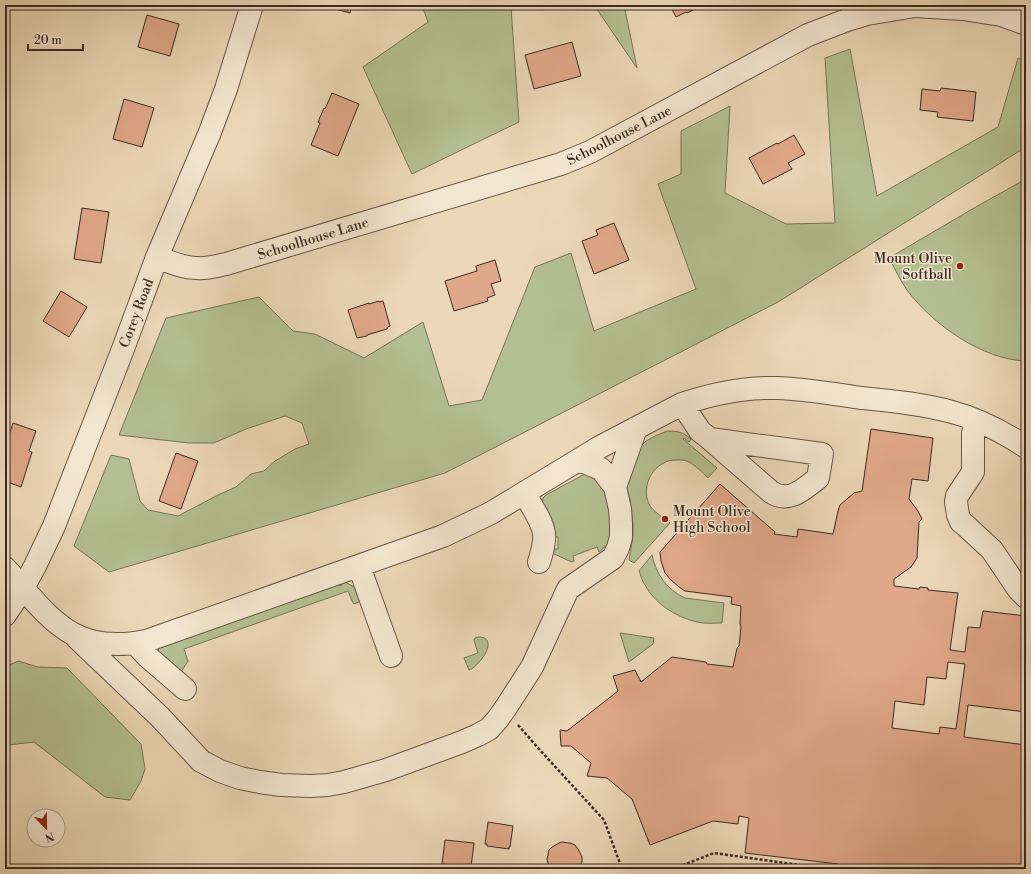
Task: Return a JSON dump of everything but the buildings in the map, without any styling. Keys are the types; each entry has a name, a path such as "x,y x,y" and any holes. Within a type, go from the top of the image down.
{"street":[{"name":"Corey Road","path":"5,615 23,588 54,526 157,257 210,132 226,89 252,5"},
{"name":"Schoolhouse Lane","path":"157,257 179,265 198,268 211,268 561,164 590,152 808,36 846,20 866,14 915,6 939,7 1000,15 1026,24"},
{"path":"5,568 49,616 62,628 74,635 93,642 106,644 146,641 444,536 491,513 579,460 682,404 716,394 749,389 799,389 928,406 953,412 977,421 997,430 1026,448"},
{"path":"682,404 700,432 776,495 781,497 794,495 818,478 822,454 710,439"},
{"path":"977,421 974,433 973,472 957,496 956,502 958,516 961,522 992,550 1019,590 1026,597"},
{"path":"615,487 636,428"},
{"path":"74,635 160,717 201,761 220,771 240,778 280,785 328,785 365,776 441,750 478,735 489,729 497,720 532,667 568,589 613,558 618,548 621,537 621,523 620,509 615,487 601,469 579,460"},
{"path":"524,493 543,530 543,549 539,562"},
{"path":"359,566 391,656"},
{"path":"135,643 153,662 185,689"}],"path":[{"path":"505,709 539,749 604,820 622,869"},
{"path":"673,869 714,853 828,869"}],"green space":[{"path":"422,5 511,5 519,122 412,174 363,67 428,22"},
{"path":"594,5 624,5 637,68"},
{"path":"850,49 877,196 998,127 1018,58 1026,62 1026,147 778,302 445,473 109,572 74,546 111,455 129,459 140,501 148,510 178,516 236,487 251,474 264,471 275,461 295,449 309,444 302,423 285,416 246,429 214,443 189,443 119,435 166,318 259,297 293,331 315,334 364,358 423,322 449,406 482,400 535,267 571,253 594,331 696,289 658,184 681,174 681,131 730,106 725,193 786,224 835,223 825,58"},
{"name":"Mount Olive Softball","path":"1026,179 1026,361 1010,359 976,347 944,327 918,303 907,290 889,258"},
{"path":"667,431 680,432 691,439 689,442 684,438 683,439 717,468 708,478 694,465 685,460 669,461 656,468 648,481 646,489 647,497 649,504 653,509 670,523 634,563 629,560 633,536 633,524 627,481 640,447 646,441"},
{"path":"586,474 599,476 608,500 612,528 609,543 599,552 597,547 573,556 574,561 572,562 554,554 553,549 558,549 558,537 553,537 551,520 542,502 546,495"},
{"path":"652,555 656,569 663,581 679,595 685,598 724,603 722,623 703,623 689,620 681,617 660,604 649,592 639,571"},
{"path":"345,582 354,587 360,600 359,602 353,603 348,591 184,649 188,661 181,672 158,651 159,648 338,585 342,585 341,583"},
{"path":"620,633 654,638 653,644 629,662"},
{"path":"478,637 485,638 488,642 488,647 478,664 469,670 464,658 478,653 474,640"},
{"path":"18,661 38,667 67,668 141,744 145,769 141,781 130,800 105,797 34,742 9,745 5,748 5,667"}],"place":[{"name":"Mount Olive Softball","path":"960,266"},
{"name":"Mount Olive High School","path":"665,519"}]}
